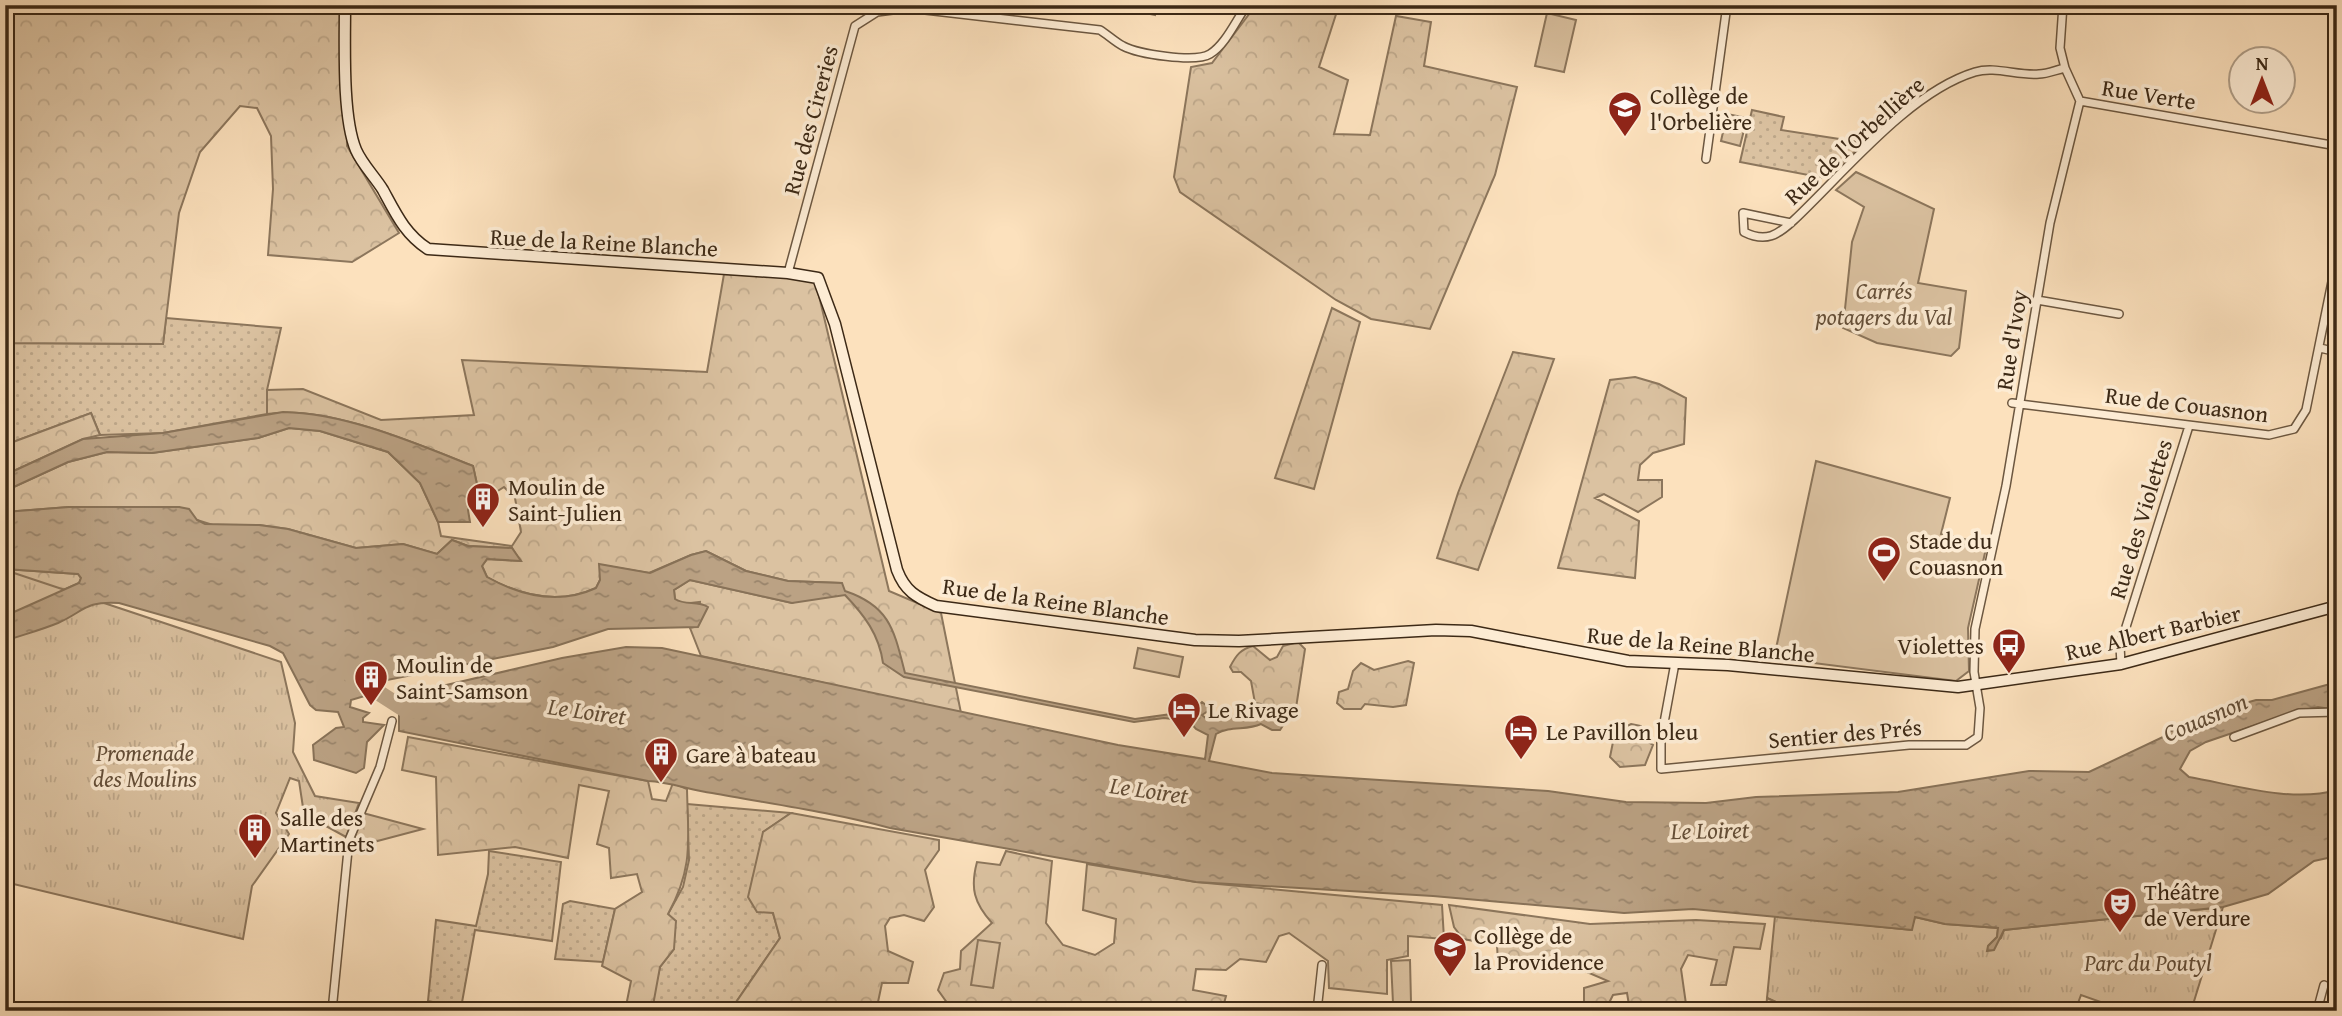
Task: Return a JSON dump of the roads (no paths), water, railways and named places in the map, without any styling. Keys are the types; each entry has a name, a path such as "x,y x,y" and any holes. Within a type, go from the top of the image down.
{"street":[{"name":"Rue de la Reine Blanche","path":"345,5 349,115 357,152 376,178 403,227 412,239 428,249 813,275 822,283 835,324 897,570 902,583 913,596 936,606 1195,640 1239,641 1471,631 1629,661 1958,687 1976,685"},
{"name":"Rue des Cireries","path":"788,273 855,26 877,12 908,8 1100,30 1123,46 1138,51 1185,58 1208,55 1219,45 1247,5"},
{"path":"1706,159 1727,5"},
{"path":"2049,5 2062,7 2058,38 2065,68 2080,101"},
{"name":"Rue de l'Orbellière","path":"1791,223 1744,213 1742,223 1744,232 1756,238 1769,238 1791,223 1912,107 1939,87 1977,71 2038,74 2065,68"},
{"name":"Rue Verte","path":"2080,101 2337,146"},
{"name":"Rue d'Ivoy","path":"1976,685 1975,629 2050,223 2080,101"},
{"name":"Rue de Couasnon","path":"2016,404 2269,435 2294,429 2306,410 2337,257"},
{"path":"2037,300 2119,314"},
{"path":"2320,348 2337,352"},
{"name":"Rue des Violettes","path":"2120,664 2120,646 2189,426"},
{"name":"Rue Albert Barbier","path":"1976,685 2120,664 2337,606"},
{"name":"Sentier des Prés","path":"1675,663 1661,739 1661,769 1909,745 1966,745 1978,737 1980,708 1976,685"},
{"path":"2234,737 2299,713 2337,712"},
{"path":"332,1011 349,840 380,767 392,721"},
{"path":"1317,1011 1322,965"},
{"path":"2317,1011 2325,985"},
{"path":"5,1007 23,1011"}],"water":[{"path":"283,412 356,423 473,466 478,489 468,510 470,522 438,522 420,483 388,452 320,431 289,428 258,438 152,453 107,452 68,462 5,491 5,475 83,439 163,433"},
{"path":"69,507 179,507 189,509 197,520 205,524 259,525 288,529 356,548 403,544 437,554 452,540 468,546 512,548 521,561 487,559 482,566 487,577 513,589 554,597 596,588 600,580 599,564 650,573 706,551 746,571 788,581 842,583 845,591 872,604 888,622 905,673 1135,719 1193,711 1202,702 1211,709 1202,715 1207,719 1232,717 1247,707 1263,707 1278,713 1286,721 1280,730 1272,730 1261,724 1216,734 1209,761 1272,773 1548,791 1626,802 1706,803 1756,797 1898,792 2029,771 2089,772 2163,737 2165,733 2238,709 2238,705 2256,700 2272,700 2337,682 2337,710 2318,707 2291,713 2206,742 2190,751 2180,769 2189,777 2282,794 2319,794 2337,790 2337,856 2314,861 2268,894 2223,907 2004,930 1994,950 1987,951 1997,937 1998,928 1945,924 1915,917 1912,930 1693,909 1624,913 1433,896 1196,882 890,828 399,731 399,696 562,658 626,647 662,648 1118,745 1205,759 1208,735 1196,729 1189,721 1164,718 1134,722 904,677 883,663 870,626 845,595 792,603 690,580 674,590 675,599 708,607 698,627 608,629 553,647 367,684 368,695 351,700 350,707 369,713 363,718 363,722 384,725 367,742 364,768 356,773 314,760 313,745 336,728 344,727 338,712 316,710 310,705 283,653 270,646 119,603 91,605 58,623 5,641 5,616 79,583 81,578 78,574 5,569 5,512"}],"waterway":[{"name":"Le Loiret","path":"351,675 404,709 420,711"}],"place":[{"name":"Collège de l'Orbelière","path":"1625,138"},
{"name":"Moulin de Saint-Julien","path":"483,529"},
{"name":"Stade du Couasnon","path":"1884,583"},
{"name":"Violettes","path":"2009,675"},
{"name":"Moulin de Saint-Samson","path":"371,707"},
{"name":"Le Rivage","path":"1184,739"},
{"name":"Le Pavillon bleu","path":"1521,761"},
{"name":"Gare à bateau","path":"661,784"},
{"name":"Salle des Martinets","path":"255,860"},
{"name":"Théâtre de Verdure","path":"2120,934"},
{"name":"Collège de la Providence","path":"1450,978"}],"park label":[{"name":"Carrés potagers du Val","path":"1884,303"},
{"name":"Promenade des Moulins","path":"145,765"},
{"name":"Parc du Poutyl","path":"2148,962"}],"water label":[{"name":"Couasnon","path":"2205,717"}]}
